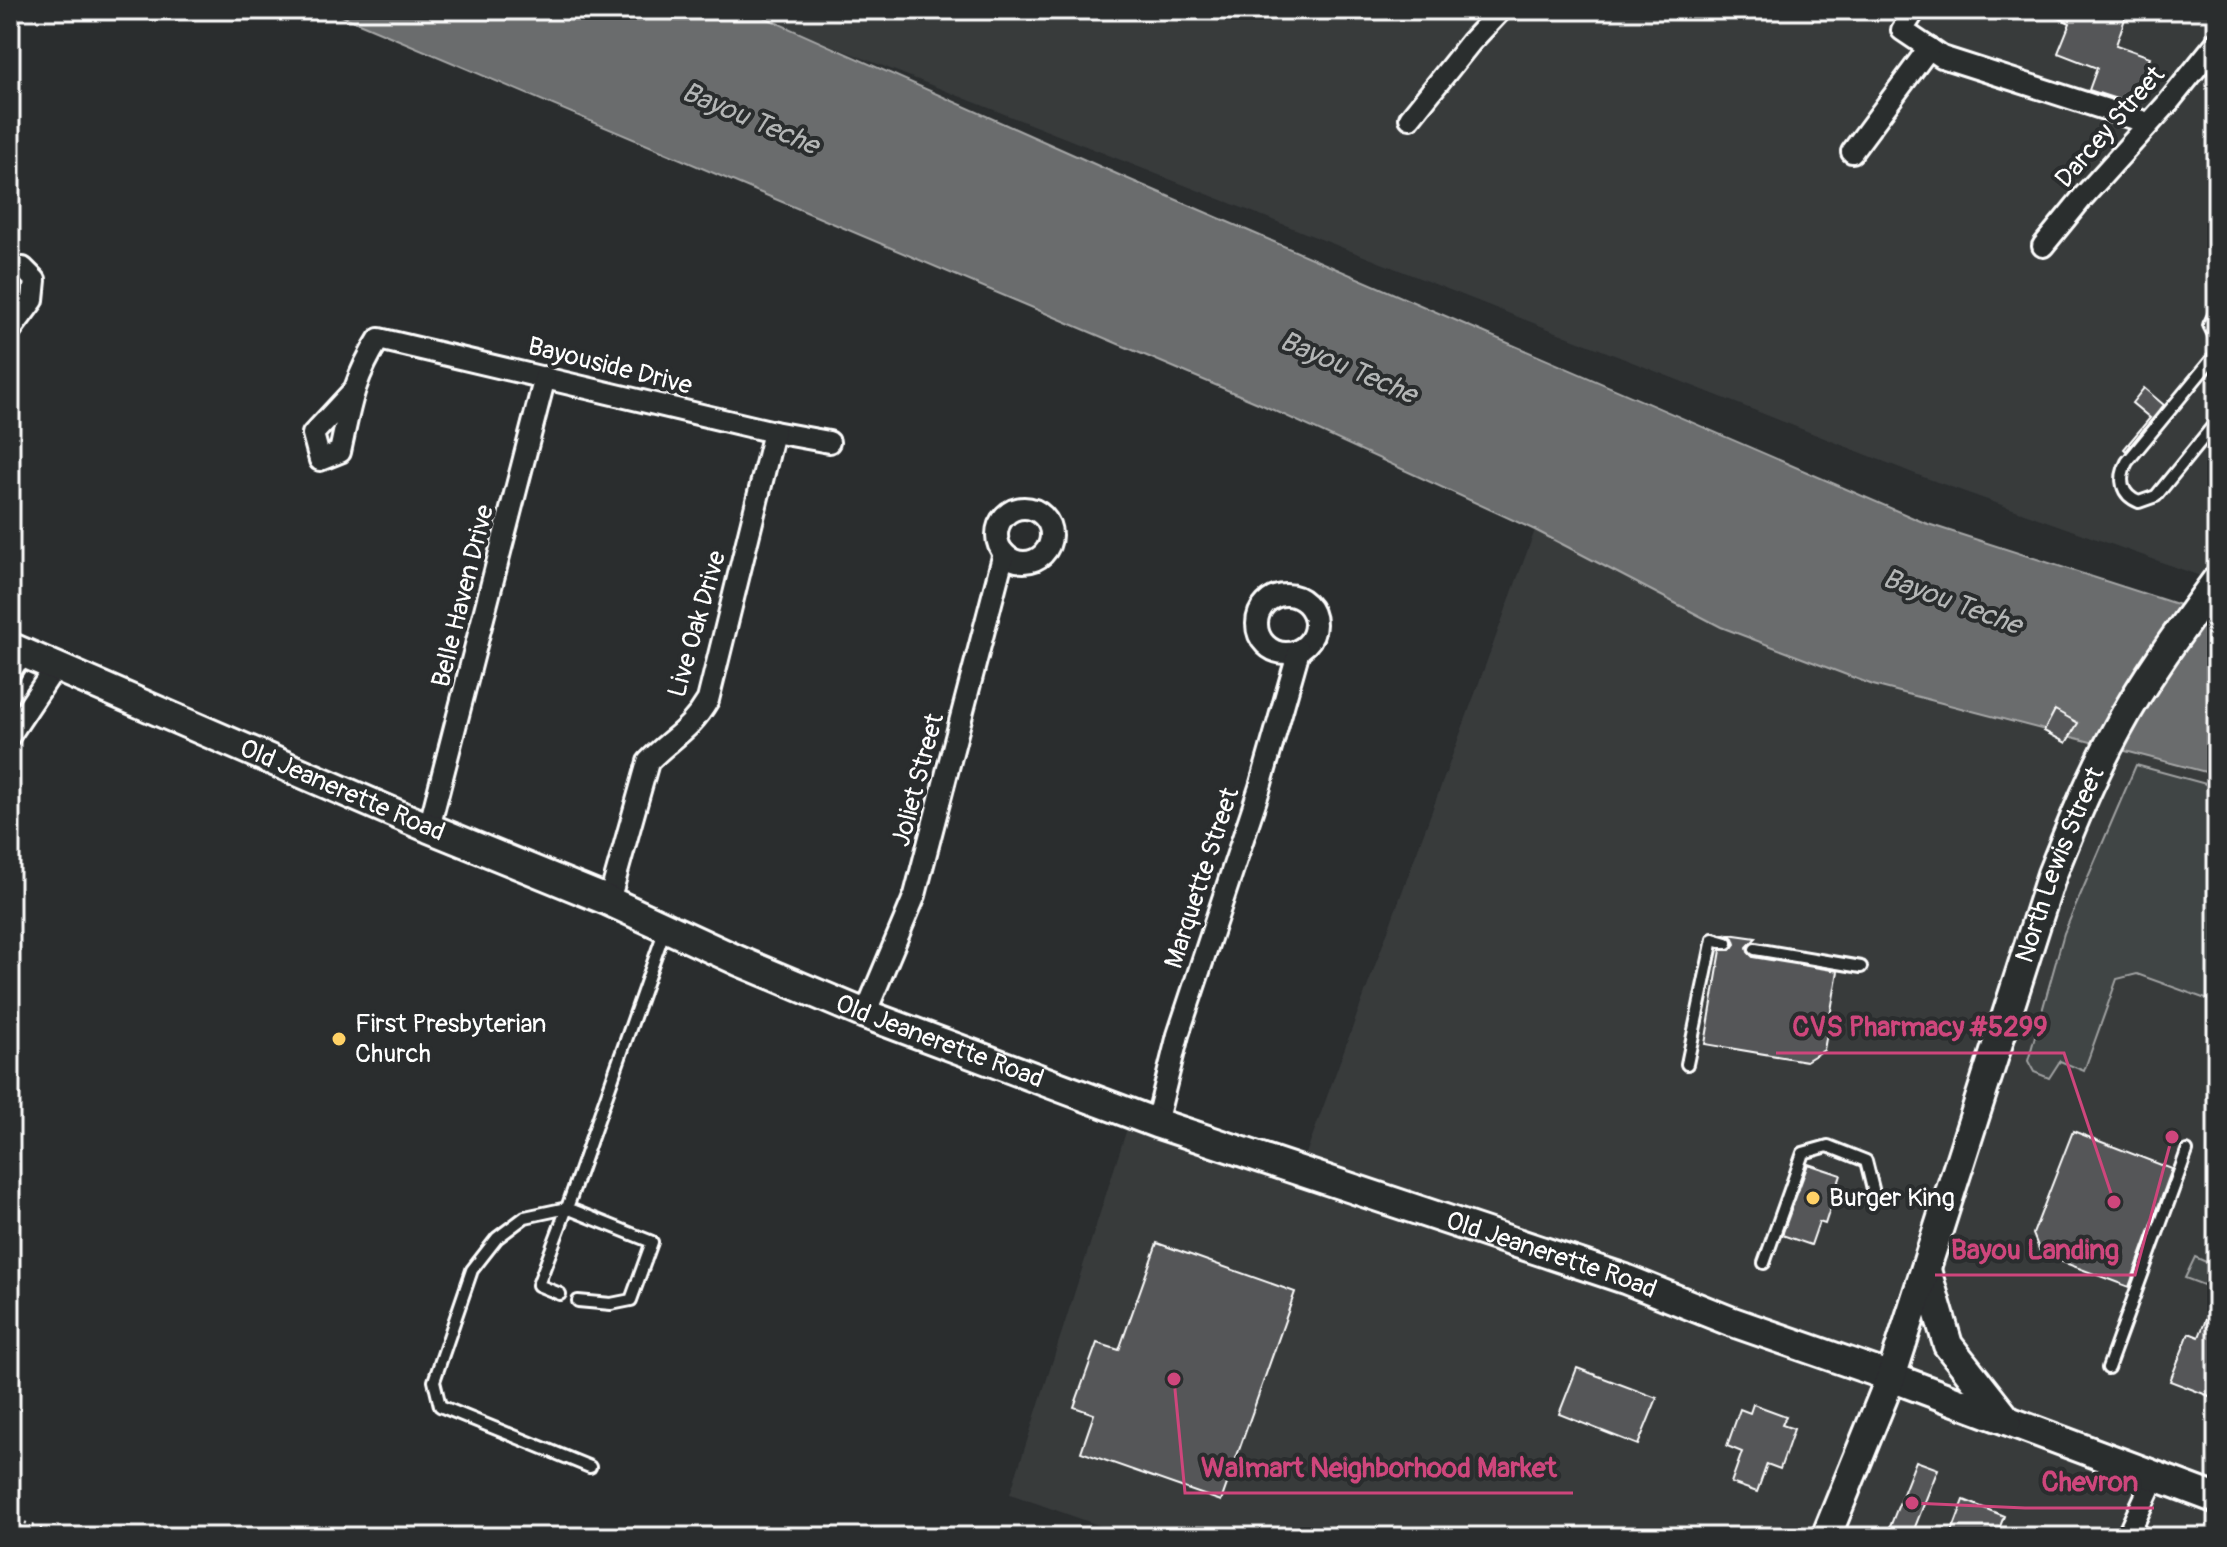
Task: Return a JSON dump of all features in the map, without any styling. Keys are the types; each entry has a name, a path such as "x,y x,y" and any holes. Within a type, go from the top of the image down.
{"main road":[{"name":"North Lewis Street","path":"1826,1537 1891,1377 2052,874 2076,813 2120,725 2217,580"},
{"name":"Old Jeanerette Road","path":"14,657 56,666 429,828 609,901 865,1014 1156,1123 1625,1279 1730,1321 1891,1377 2217,1499"},
{"path":"1926,1270 1948,1345 2007,1421"}],"street":[{"path":"1410,118 1470,43 1501,10"},
{"path":"1915,10 1902,30 1942,57 2148,123"},
{"name":"Darcey Street","path":"2043,246 2217,42"},
{"path":"1852,152 1929,48"},
{"path":"10,270 23,268 35,280 33,300 10,331"},
{"name":"Bayouside Drive","path":"353,391 361,368 379,339 774,432 829,442"},
{"name":"Belle Haven Drive","path":"429,828 545,377"},
{"name":"Live Oak Drive","path":"609,901 648,762 663,745 684,732 708,700 774,432"},
{"name":"Joliet Street","path":"865,1014 915,895 1004,553"},
{"name":"Marquette Street","path":"1156,1123 1178,1035 1260,787 1299,650"},
{"path":"10,735 56,666"},
{"path":"2127,1537 2155,1476"}],"lane":[{"path":"2217,309 2209,325 2217,341"},
{"path":"2217,353 2127,462 2123,469 2122,485 2128,496 2139,502 2156,496 2217,421"},
{"path":"560,1294 538,1285 665,927"},
{"path":"1687,1064 1713,939 1727,943"},
{"path":"1755,949 1861,967"},
{"path":"1764,1263 1803,1153 1828,1146 1866,1161 1873,1189"},
{"path":"2108,1368 2187,1151"},
{"path":"578,1301 611,1304 631,1300 652,1242 567,1208 525,1217 497,1238 472,1270 434,1381 440,1406 590,1467"}],"path":[{"path":"10,1517 63,1537"}],"shaded area":[{"path":"741,10 2217,10 2217,582 1923,477"},
{"path":"1535,530 2217,774 2217,1537 1132,1537 1010,1494 1132,1113 1300,1170"},
{"path":"2136,765 2217,787 2217,1003 2137,974 2117,979 2084,1071 2060,1061 2049,1078 2034,1072 2028,1061 2064,933"},
{"path":"2195,1257 2217,1267 2217,1290 2185,1278"}],"water":[{"name":"Bayou Teche","path":"328,10 748,10 1119,175 1925,523 2217,617 2217,775 1873,685 1721,627 1535,530 1258,403"}],"building":[{"path":"2041,10 2128,10 2116,45 2150,57 2132,104 2089,90 2097,68 2058,53 2070,23"},
{"path":"2144,388 2164,405 2126,451 2124,449 2150,418 2132,403"},
{"path":"2055,710 2078,723 2066,743 2044,731"},
{"path":"1728,934 1756,938 1747,947 1753,957 1838,971 1824,1050 1806,1061 1705,1044 1721,950 1730,950 1735,944"},
{"path":"2073,1131 2172,1169 2129,1287 2041,1254 2033,1234"},
{"name":"Burger King","path":"1808,1164 1841,1175 1825,1224 1819,1222 1811,1245 1782,1235"},
{"path":"1157,1243 1295,1292 1221,1501 1081,1452 1094,1414 1074,1407 1097,1343 1119,1350"},
{"path":"2216,1294 2217,1399 2170,1381 2189,1333 2199,1337"},
{"path":"1577,1368 1657,1398 1638,1445 1559,1414"},
{"path":"1753,1404 1786,1416 1782,1425 1794,1429 1780,1469 1767,1464 1757,1492 1731,1483 1742,1452 1727,1446 1740,1409 1750,1413"},
{"path":"1916,1461 1938,1469 1911,1537 1886,1537"},
{"path":"1964,1500 2004,1516 1996,1537 1950,1537"}],"place":[{"name":"First Presbyterian Church","path":"339,1039"},
{"name":"Bayou Landing","path":"2172,1137"},
{"name":"Burger King","path":"1813,1198"},
{"name":"CVS Pharmacy #5299","path":"2114,1202"},
{"name":"Walmart Neighborhood Market","path":"1174,1379"},
{"name":"Chevron","path":"1912,1503"}]}
